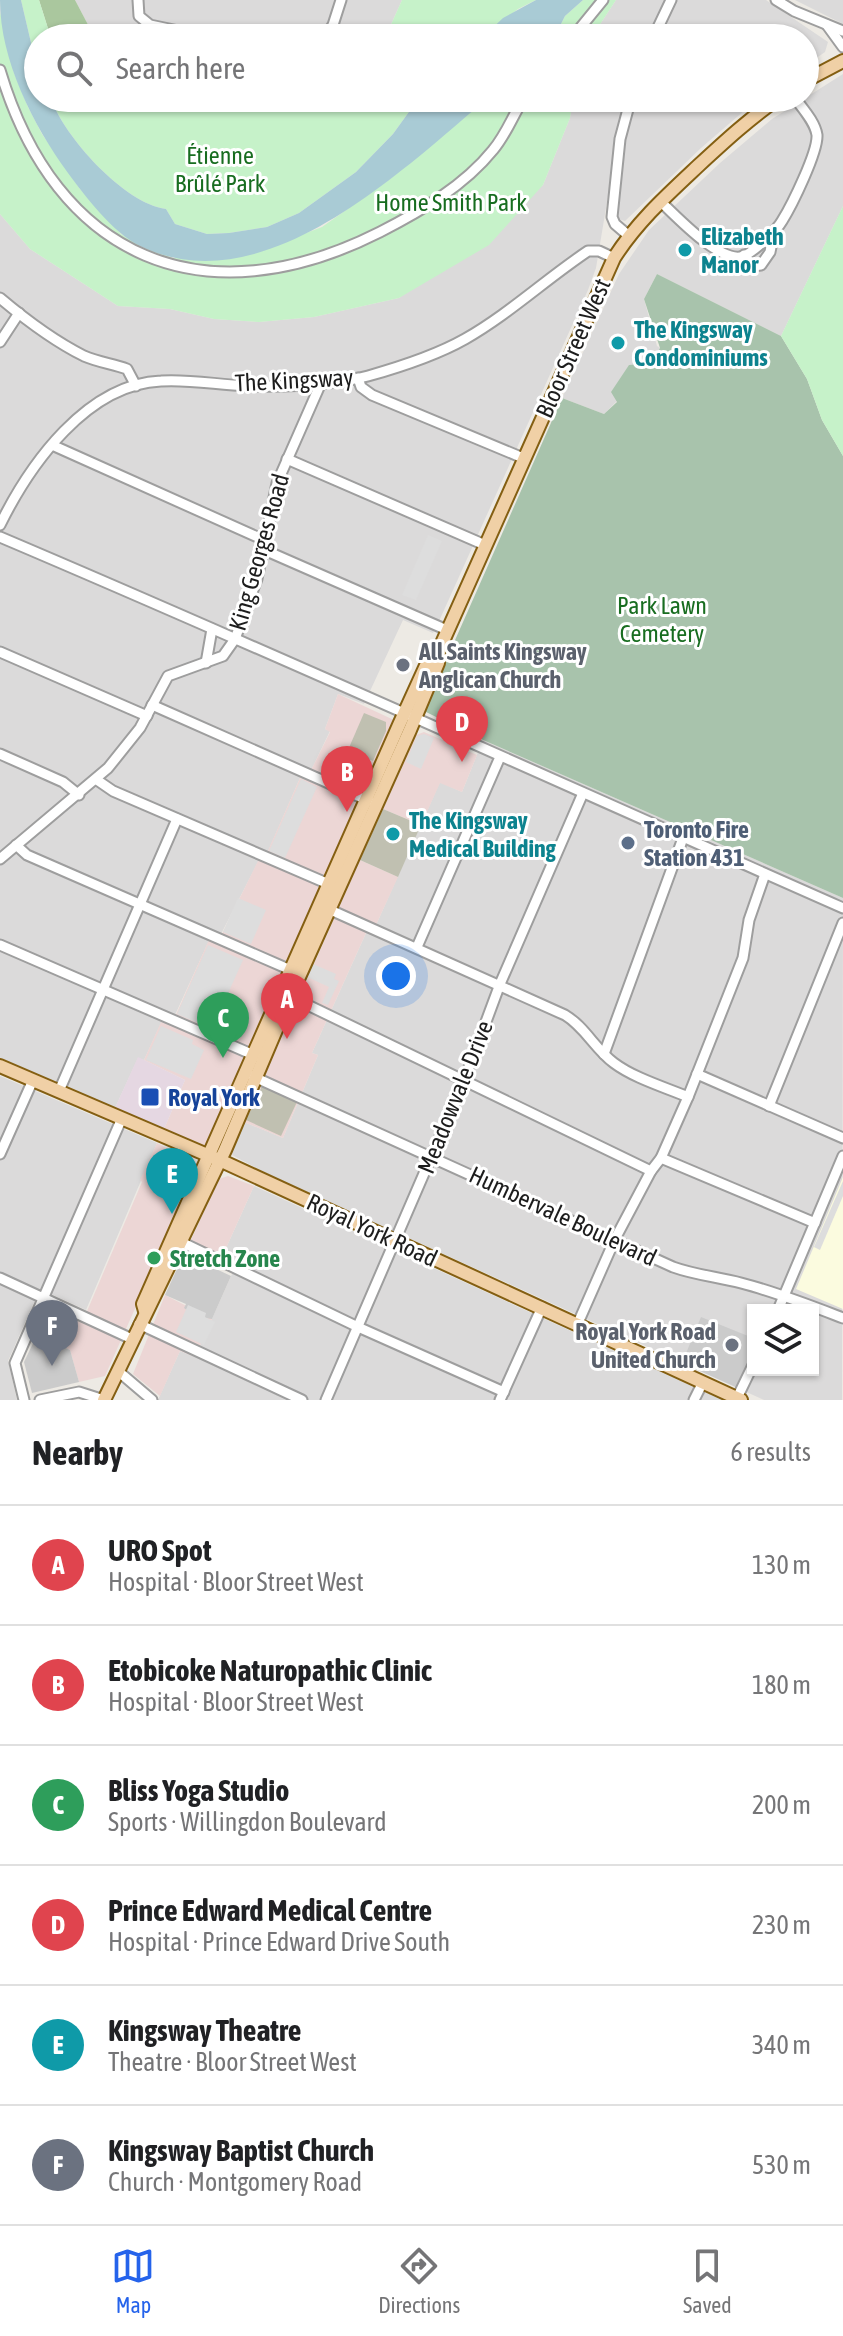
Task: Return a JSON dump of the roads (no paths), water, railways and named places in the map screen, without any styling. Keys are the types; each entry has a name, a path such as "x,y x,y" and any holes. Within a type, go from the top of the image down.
{"main road":[{"path":"819,74 843,61"},
{"name":"Bloor Street West","path":"104,1400 145,1311 151,1308 177,1240 410,715 429,659 439,650 614,258 660,201 761,112"},
{"name":"Royal York Road","path":"0,1066 215,1158 739,1399"}],"street":[{"path":"138,0 139,16 149,24"},
{"path":"333,24 341,0"},
{"path":"583,24 603,0"},
{"path":"660,24 671,0"},
{"path":"776,0 794,11 843,31"},
{"path":"827,25 843,47"},
{"path":"0,70 28,144 53,184 67,199 116,241 137,253 182,266 217,271 254,271 296,265 337,251 391,226 447,192 477,168 504,136 517,112"},
{"path":"627,112 620,139 612,215 613,223 629,236"},
{"path":"660,201 706,244 738,257 744,255 774,232 782,221 815,149 817,135 805,112"},
{"path":"744,255 753,266 761,265 770,252 774,232"},
{"name":"The Kingsway","path":"0,525 27,475 52,445 84,413 112,396 136,386 161,381 247,386 358,378 438,352 467,338 588,251 599,251 614,258"},
{"path":"0,298 42,331 88,358 127,369 136,386"},
{"path":"0,342 19,313"},
{"path":"358,378 359,385 372,395 523,458"},
{"name":"King Georges Road","path":"0,859 97,780 123,751 147,716 168,676 226,653 235,639 257,579 277,483 321,383"},
{"path":"294,384 305,393 309,407"},
{"path":"52,445 447,630"},
{"path":"287,459 485,545"},
{"path":"0,537 843,908"},
{"path":"206,663 212,629"},
{"path":"0,652 147,716"},
{"path":"152,705 371,802"},
{"path":"0,754 67,784 79,795"},
{"path":"417,947 500,757"},
{"path":"97,780 113,791 334,887"},
{"name":"Meadowvale Drive","path":"326,1400 464,1081 500,984 583,793"},
{"path":"59,1091 177,819"},
{"path":"604,1054 683,838"},
{"path":"16,845 27,855 296,972"},
{"path":"578,1323 615,1239 661,1158 688,1097 743,958 749,920 765,874"},
{"path":"325,907 572,1019 618,1066 688,1097"},
{"path":"769,1106 843,923"},
{"path":"0,945 258,1057"},
{"path":"286,995 651,1171"},
{"path":"697,1074 843,1138"},
{"name":"Humbervale Boulevard","path":"252,1075 682,1271 740,1283 843,1318"},
{"path":"0,1154 33,1080"},
{"path":"24,1400 15,1363 122,1118"},
{"path":"781,1304 843,1156"},
{"path":"661,1158 815,1223"},
{"path":"177,1240 502,1396 542,1307"},
{"path":"0,1278 132,1339"},
{"path":"139,1324 302,1400"},
{"path":"118,1371 152,1400"},
{"path":"739,1399 748,1376"},
{"path":"694,1400 703,1382"},
{"path":"40,1400 79,1392 104,1400"}],"water":[{"path":"0,0 21,0 27,24 24,24 24,98 12,68 1,23"},
{"path":"536,0 583,0 565,16 561,24 497,24"},
{"path":"58,112 82,149 115,182 132,195 166,209 175,224 207,234 267,227 299,213 356,172 393,134 409,112 471,112 372,193 328,222 281,245 234,258 187,260 140,246 120,232 100,213 68,173 31,113"}],"place":[{"name":"Elizabeth Manor","path":"685,250"},
{"name":"The Kingsway Condominiums","path":"618,343"},
{"name":"All Saints Kingsway Anglican Church","path":"403,665"},
{"name":"Prince Edward Medical Centre","path":"462,762"},
{"name":"Etobicoke Naturopathic Clinic","path":"347,812"},
{"name":"The Kingsway Medical Building","path":"393,834"},
{"name":"Toronto Fire Station 431","path":"628,843"},
{"name":"URO Spot","path":"287,1039"},
{"name":"Bliss Yoga Studio","path":"223,1058"},
{"name":"Royal York","path":"150,1097"},
{"name":"Kingsway Theatre","path":"172,1214"},
{"name":"Stretch Zone","path":"154,1258"},
{"name":"Royal York Road United Church","path":"732,1345"},
{"name":"Kingsway Baptist Church","path":"52,1366"}],"park label":[{"name":"Étienne Brûlé Park","path":"220,169"},
{"name":"Home Smith Park","path":"451,202"},
{"name":"Park Lawn Cemetery","path":"662,619"}]}
